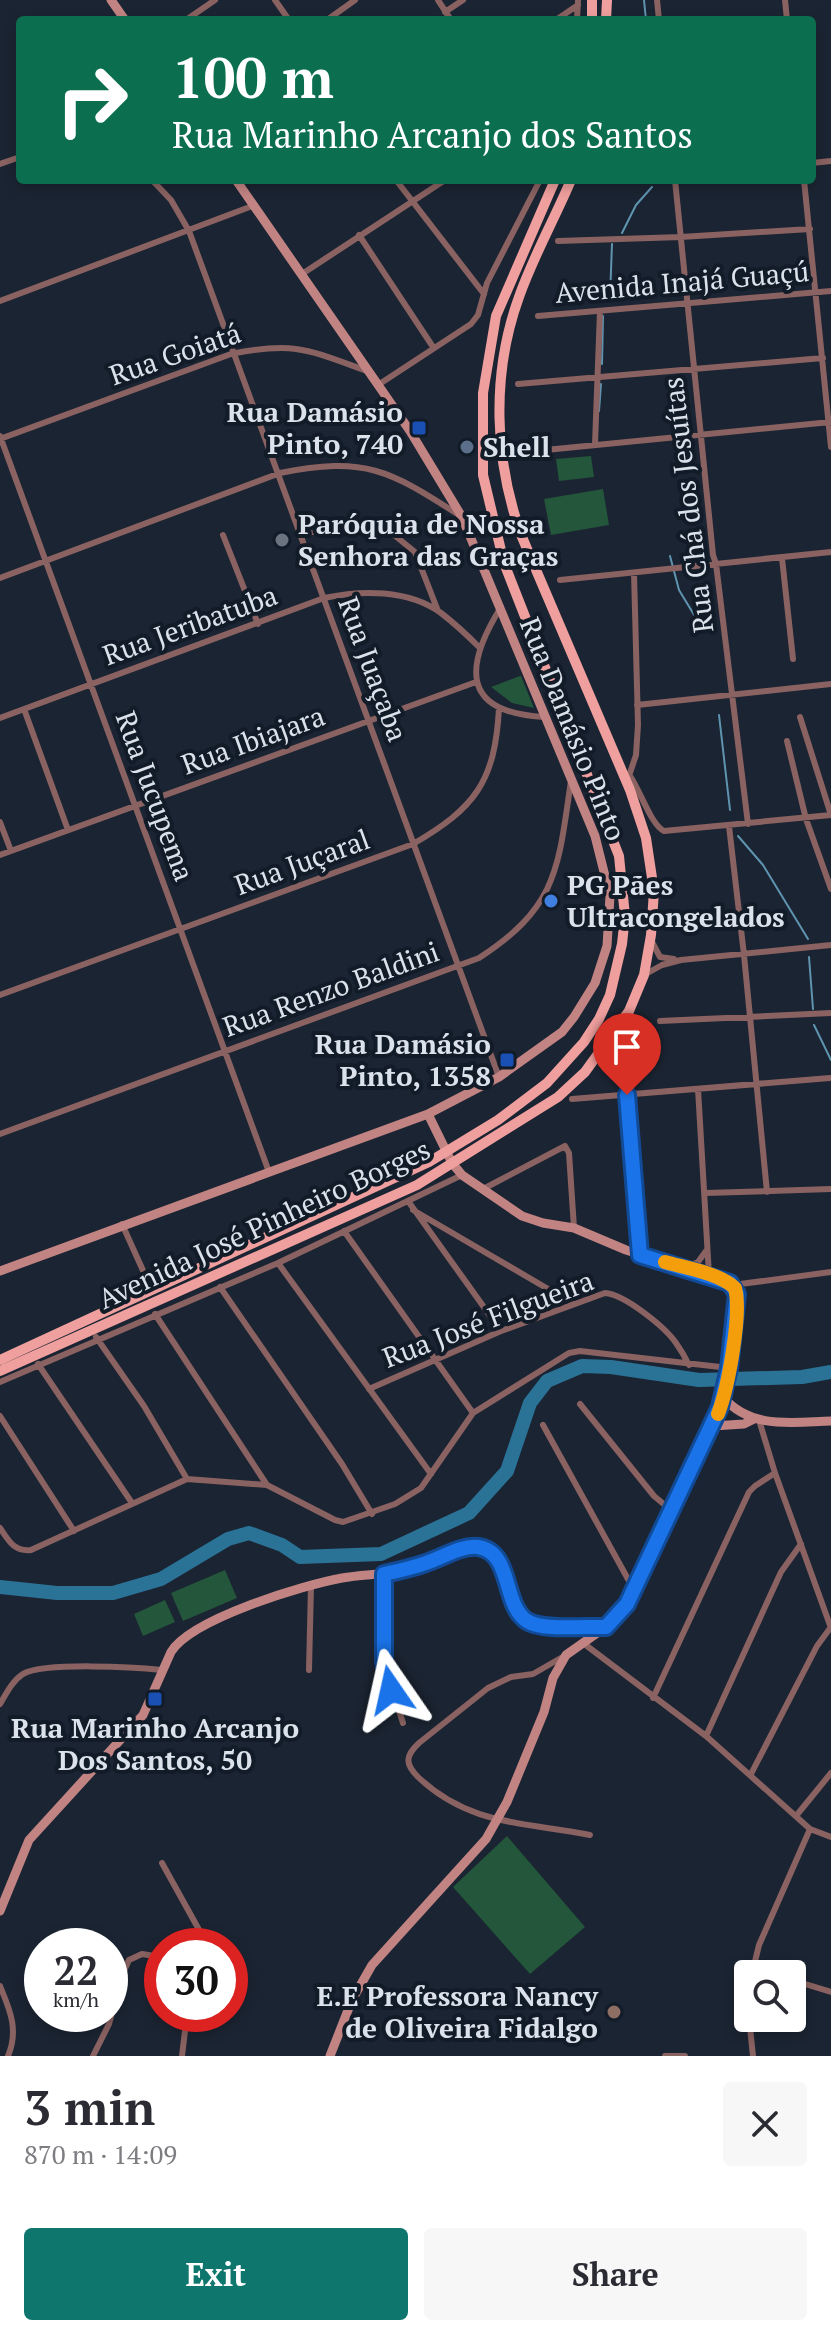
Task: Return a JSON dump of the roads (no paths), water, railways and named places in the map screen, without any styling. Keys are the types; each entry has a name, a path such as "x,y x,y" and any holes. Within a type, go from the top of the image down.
{"main road":[{"name":"Avenida José Pinheiro Borges","path":"0,1360 92,1330 446,1151 521,1103 566,1064 599,1019 610,995 622,944 625,916 619,856 509,575 483,475 483,393 496,316 553,184"},
{"name":"Avenida José Pinheiro Borges","path":"0,1371 417,1185 539,1110 568,1088 585,1072 629,1011 644,975 651,940 654,891 644,830 627,777 531,560 514,515 501,455 501,387 510,327 527,275 569,184"}],"street":[{"path":"198,16 215,0"},
{"path":"333,16 355,0"},
{"path":"448,16 463,0"},
{"path":"561,16 578,3"},
{"name":"Rua Juaçaba","path":"156,184 171,200 189,231 499,1077"},
{"name":"Rua Damásio Pinto","path":"0,1271 428,1114 499,1077 562,1032 595,983 607,946 611,915 606,871 595,836 462,517 442,481 378,385 239,184"},
{"path":"399,184 484,294"},
{"path":"302,274 439,184"},
{"path":"378,385 471,324 478,315 484,294 538,184"},
{"name":"Rua Chá dos Jesuítas","path":"675,184 713,555 733,693 746,824"},
{"path":"804,184 831,447"},
{"path":"0,301 255,205"},
{"path":"558,241 810,229"},
{"path":"359,235 433,347"},
{"name":"Avenida Inajá Guaçú","path":"538,316 831,291"},
{"path":"595,444 600,311"},
{"name":"Rua Goiatá","path":"0,438 234,353 281,346 304,348 367,371"},
{"path":"518,384 823,358"},
{"path":"525,452 830,422"},
{"name":"Rua Jucupema","path":"0,438 269,1172"},
{"path":"0,578 278,474 325,466 376,470 407,482 462,517"},
{"path":"301,535 358,522 388,530 415,552 438,611"},
{"path":"223,535 258,624"},
{"path":"560,580 831,552"},
{"path":"782,558 793,659"},
{"path":"634,573 637,743 627,777 643,795 661,831 831,815 800,717"},
{"name":"Rua Jeribatuba","path":"0,718 324,598 351,593 380,593 409,599 438,611 479,647"},
{"path":"501,607 479,647 476,682 486,697 499,708 511,714 545,717"},
{"name":"Rua Ibiajara","path":"0,855 476,682"},
{"path":"637,705 831,684"},
{"name":"Rua Juçaral","path":"0,995 413,844 456,817 475,797 496,749 499,708"},
{"path":"24,709 68,830"},
{"path":"787,741 806,819 830,884"},
{"name":"Rua Renzo Baldini","path":"0,1134 479,958 521,926 544,895 558,865 571,779"},
{"path":"0,822 11,851"},
{"path":"730,826 767,1192"},
{"path":"651,940 660,957 681,960"},
{"path":"644,975 662,965 681,960 831,945"},
{"path":"660,1021 831,1013"},
{"path":"572,1099 830,1078"},
{"path":"698,1089 709,1275"},
{"path":"627,1095 640,1255"},
{"path":"428,1114 452,1163 462,1175 535,1221 574,1228 640,1255 733,1285 831,1272"},
{"path":"483,1189 562,1146 567,1147 574,1228"},
{"path":"0,1382 38,1364 92,1330 155,1314 278,1263 462,1175"},
{"path":"706,1193 831,1189"},
{"path":"408,1201 501,1331"},
{"path":"413,1210 572,1303"},
{"path":"122,1224 145,1275"},
{"path":"344,1231 473,1413"},
{"path":"685,1268 698,1262 706,1251"},
{"path":"278,1263 431,1474"},
{"path":"590,1835 497,1820 467,1811 431,1790 410,1770 408,1757 419,1743 488,1688 511,1677 533,1674 566,1655 606,1627 627,1604 713,1426 724,1394 737,1306 733,1285"},
{"path":"220,1287 342,1464 372,1514"},
{"name":"Rua José Filgueira","path":"369,1389 501,1331 600,1293 612,1294 663,1329 677,1344 689,1365"},
{"path":"155,1314 267,1485"},
{"path":"92,1330 144,1406 187,1479"},
{"path":"0,1528 14,1547 22,1551 44,1545 187,1479 267,1485 343,1522 372,1514 411,1496 421,1488 473,1413 569,1353 580,1351 729,1371"},
{"path":"38,1364 132,1503"},
{"path":"724,1394 736,1410 756,1420 831,1628 817,1646 751,1774"},
{"path":"580,1404 654,1496 672,1511"},
{"path":"0,1416 74,1531"},
{"path":"713,1426 756,1420 831,1421"},
{"path":"543,1425 634,1590"},
{"path":"653,1698 749,1492 775,1473"},
{"path":"706,1736 781,1572 801,1544"},
{"path":"0,1911 29,1840 143,1715 176,1643 184,1636 264,1600 311,1585 418,1566 464,1548 483,1548 498,1560 517,1611 524,1620 547,1626 606,1627"},
{"path":"384,1574 384,1662 403,1723"},
{"path":"309,1670 311,1585"},
{"path":"583,1643 706,1736 810,1829 831,1837"},
{"path":"330,2056 352,2000 372,1965 474,1855 497,1820 544,1712 553,1678 566,1655"},
{"path":"0,1704 14,1681 31,1671 76,1668 162,1670"},
{"path":"796,1816 831,1773"},
{"path":"755,1960 810,1829"},
{"path":"162,1863 198,1928"},
{"path":"93,2056 109,2024 129,1960 144,1954"},
{"path":"806,1984 831,1992"},
{"path":"0,1986 13,2020 13,2041 8,2056"},
{"path":"182,2056 186,2032"},
{"path":"750,2032 753,2056"},
{"path":"665,2056 685,2056"}],"waterway":[{"path":"644,0 646,16"},
{"path":"622,233 636,205 652,187"},
{"path":"610,297 612,244"},
{"path":"602,364 603,316"},
{"path":"599,411 601,384"},
{"path":"670,556 679,590 699,623"},
{"path":"719,715 730,810"},
{"path":"738,836 763,865 808,939"},
{"path":"809,957 813,1009"},
{"path":"814,1025 831,1060"},
{"path":"0,1587 57,1593 113,1593 161,1579 228,1539 249,1533 282,1545 300,1557 381,1554 469,1513 507,1471 530,1403 547,1381 582,1366 611,1367 699,1380 802,1377 831,1372"}],"place":[{"name":"Rua Damásio Pinto, 740","path":"419,428"},
{"name":"Shell","path":"467,447"},
{"name":"Paróquia de Nossa Senhora das Graças","path":"282,540"},
{"name":"PG Pães Ultracongelados","path":"551,901"},
{"name":"Rua Damásio Pinto, 1358","path":"507,1060"},
{"name":"Rua Marinho Arcanjo Dos Santos, 50","path":"155,1699"},
{"name":"E.E Professora Nancy de Oliveira Fidalgo","path":"614,2012"}]}
